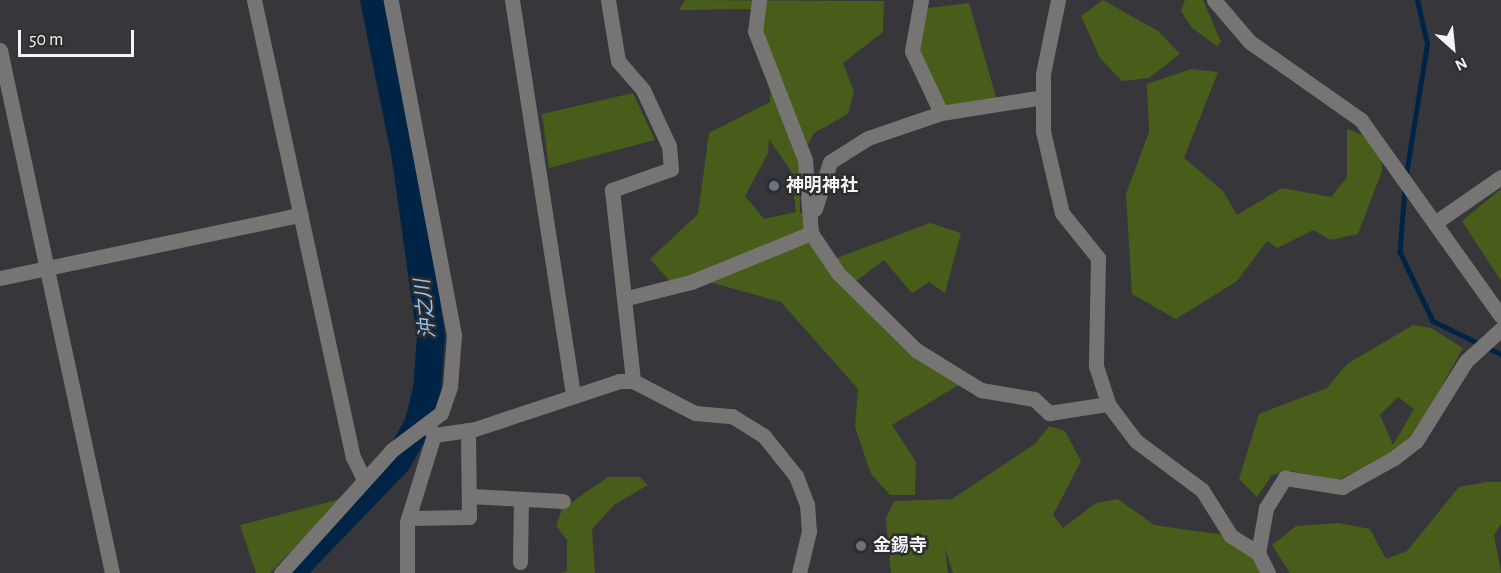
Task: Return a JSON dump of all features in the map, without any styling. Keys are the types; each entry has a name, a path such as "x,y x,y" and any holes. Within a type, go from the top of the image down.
{"street":[{"path":"254,0 353,457 364,480"},
{"path":"391,0 454,335 450,387 441,413 431,431 408,518 406,573"},
{"path":"512,0 573,396"},
{"path":"608,0 618,61 643,90 669,146 671,168 612,190 627,298 633,381"},
{"path":"759,0 755,31 805,160 812,225 838,273 916,350 981,390 1034,399 1049,413 1108,404"},
{"path":"921,0 912,51 941,113"},
{"path":"1058,0 1043,97 1053,186 1062,213 1098,258 1096,366 1108,404 1136,441 1202,490 1231,536 1258,553 1268,573"},
{"path":"1214,0 1250,42 1361,120 1501,316"},
{"path":"0,50 112,573"},
{"path":"627,298 691,282 812,225 830,162 877,134 941,113 1043,97"},
{"path":"1436,222 1501,177"},
{"path":"0,278 300,215"},
{"path":"1258,553 1266,508 1285,478 1342,487 1394,458 1416,441 1466,361 1501,329"},
{"path":"281,573 392,450 431,431 468,430 618,381 633,381 694,413 732,416 782,455 807,504 809,531 800,573"},
{"path":"408,518 469,517 468,430"},
{"path":"468,496 563,501"},
{"path":"520,562 521,499"}],"green space":[{"path":"685,0 884,1 883,32 843,63 854,92 848,114 814,133 800,159 800,213 814,214 819,242 900,335 967,380 892,425 916,462 915,495 890,495 871,474 855,427 858,389 781,302 688,276 677,289 650,259 698,214 709,133 770,102 771,69 758,9 679,10","holes":["769,139 791,171 796,212 764,219 745,196 768,153"]},
{"path":"1103,0 1158,31 1180,54 1149,78 1122,81 1100,58 1081,16"},
{"path":"1185,0 1203,0 1221,42 1217,46 1192,28 1181,11"},
{"path":"969,3 998,104 941,113 912,51 920,9"},
{"path":"1191,69 1218,72 1184,158 1223,191 1237,215 1282,188 1331,197 1347,177 1347,129 1380,142 1382,171 1358,234 1330,240 1313,230 1277,248 1267,241 1237,281 1176,319 1132,294 1126,194 1149,132 1147,84"},
{"path":"633,93 655,140 549,168 542,114"},
{"path":"1501,189 1501,281 1462,221"},
{"path":"930,223 961,233 945,293 929,282 912,293 884,260 855,282 837,258"},
{"path":"1413,325 1431,328 1463,348 1418,429 1387,456 1338,480 1291,471 1272,475 1257,497 1239,479 1259,414 1327,388 1347,364","holes":["1398,397 1414,409 1393,445 1380,415"]},
{"path":"1049,426 1065,431 1081,461 1053,515 1063,528 1096,503 1118,499 1154,525 1231,536 1268,573 953,573 945,548 948,573 891,573 886,518 894,501 952,499 1035,444"},
{"path":"608,477 640,477 648,485 614,505 592,529 595,573 560,573 567,571 567,540 556,526 562,509"},
{"path":"1501,482 1501,524 1494,535 1501,573 1290,573 1272,545 1296,526 1339,523 1370,529 1386,559 1407,551 1459,487"},
{"path":"345,498 270,573 256,573 240,525"}],"waterway":[{"name":"沖之川","path":"290,573 397,462 419,423 427,389 431,337 406,158 374,0"},
{"path":"1406,174 1427,44 1417,0"},
{"path":"1405,188 1400,252 1433,321 1501,354"}],"place":[{"name":"神明神社","path":"774,186"},
{"name":"金錫寺","path":"861,546"}]}
